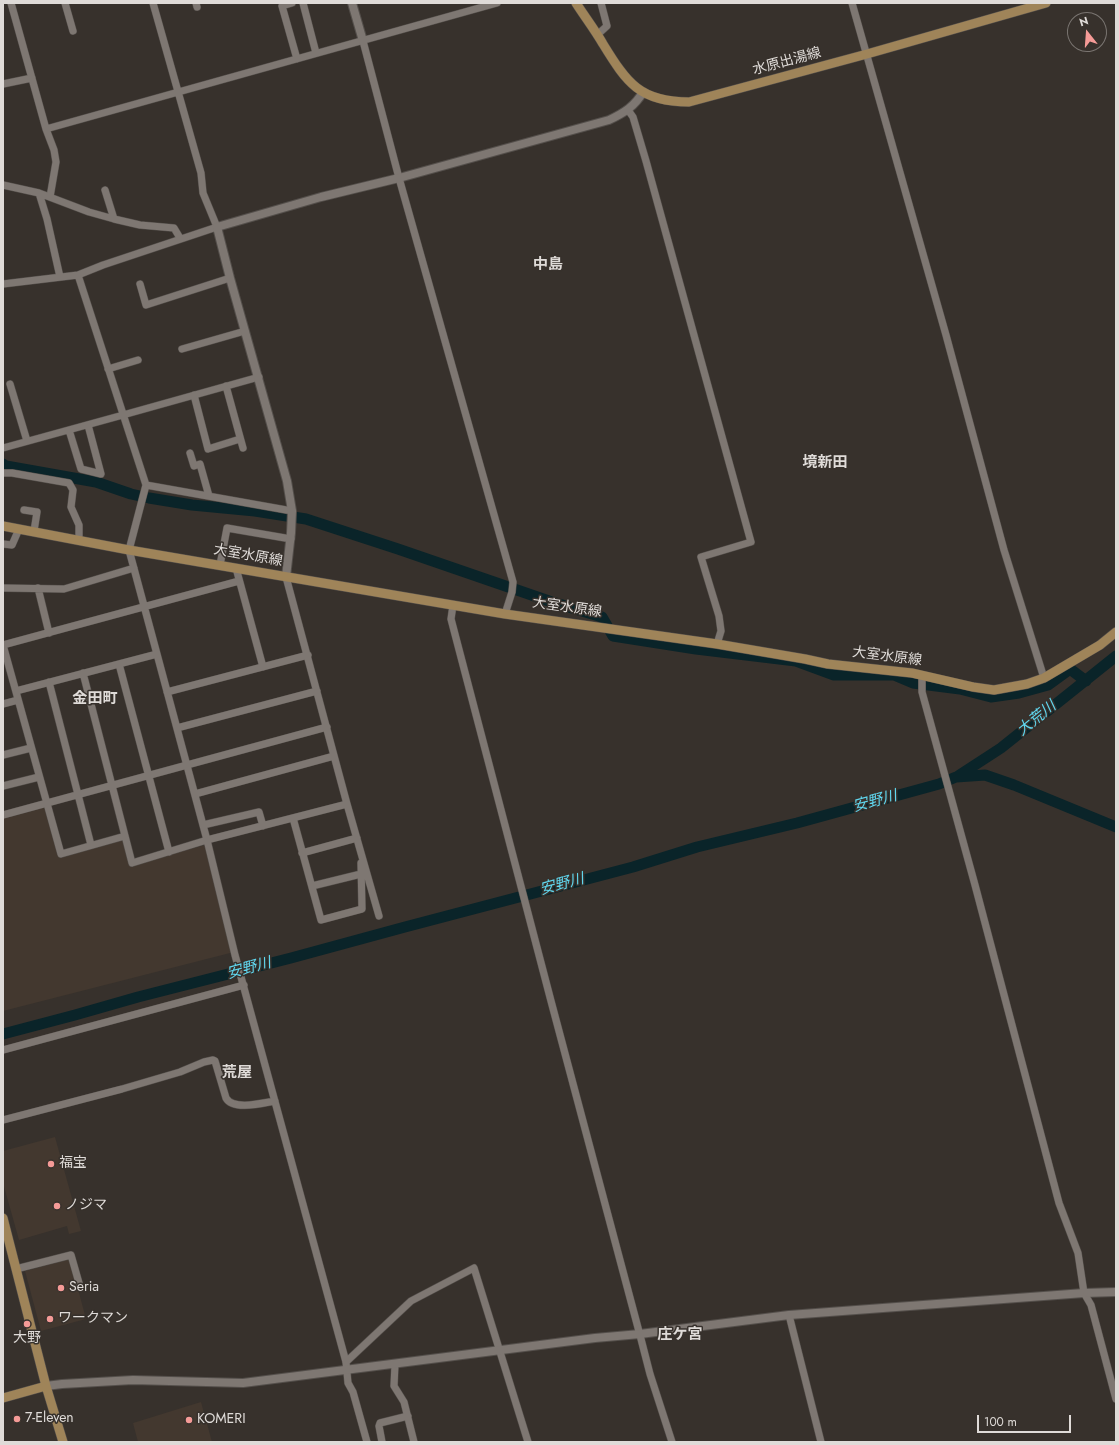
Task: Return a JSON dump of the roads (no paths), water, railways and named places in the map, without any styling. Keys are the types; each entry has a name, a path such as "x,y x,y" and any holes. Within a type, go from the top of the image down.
{"main road":[{"name":"水原出湯線","path":"576,3 626,78 643,92 658,99 689,102 867,54 1046,3"},
{"name":"大室水原線","path":"3,526 220,566 505,614 717,644 828,664 912,673 922,677 994,690 1027,684 1044,678 1100,645 1116,632"},
{"path":"3,1218 46,1386 63,1442"},
{"path":"3,1398 46,1386"}],"street":[{"path":"11,3 46,129 54,150 56,162 50,197"},
{"path":"65,3 73,31"},
{"path":"153,3 201,173 203,193 217,227 287,481 292,511 291,539 286,577 347,804 379,916"},
{"path":"292,3 282,6 297,59"},
{"path":"303,3 316,53"},
{"path":"352,3 399,178 513,582 512,592 505,614"},
{"path":"46,129 497,3"},
{"path":"597,35 608,26 601,3"},
{"path":"852,3 946,335 1004,550 1044,678"},
{"path":"3,84 32,78"},
{"path":"3,284 78,275 102,265 180,238 217,227 321,197 399,178 609,120 628,110 638,101 643,92"},
{"path":"628,110 633,117 648,169 751,542 701,557 719,616 721,631 717,644"},
{"path":"3,185 39,193 89,212 114,219 140,225 174,228 180,238"},
{"path":"105,190 114,219"},
{"path":"39,193 47,219 60,277"},
{"path":"78,275 146,485 129,550 195,794 235,955 346,1362 348,1383 353,1392 367,1442"},
{"path":"140,284 146,305 230,278"},
{"path":"182,349 245,331"},
{"path":"108,369 138,360"},
{"path":"3,448 123,416 259,377"},
{"path":"10,384 27,441"},
{"path":"226,386 243,448"},
{"path":"194,395 208,449 240,440"},
{"path":"69,430 81,469 101,474 88,425"},
{"path":"190,453 194,466 200,464 209,496"},
{"path":"3,473 12,473 69,482 73,490 71,507 79,525 79,540"},
{"path":"146,485 292,511"},
{"path":"24,510 37,512 34,532"},
{"path":"220,566 227,528 291,539"},
{"path":"3,544 12,545 19,529"},
{"path":"3,588 64,589 134,568"},
{"path":"236,568 264,667"},
{"path":"125,836 61,854 3,645 239,581"},
{"path":"38,588 49,633"},
{"path":"453,605 452,619 526,907 650,1374 672,1442"},
{"path":"16,691 157,654"},
{"path":"167,692 308,655"},
{"path":"119,664 169,852"},
{"path":"83,673 132,863 207,840 347,804"},
{"path":"922,677 921,687 942,768 1059,1203 1078,1253 1084,1293 1091,1305 1116,1399"},
{"path":"49,682 91,845"},
{"path":"177,728 317,691"},
{"path":"3,704 18,700"},
{"path":"3,815 326,727"},
{"path":"3,756 31,748"},
{"path":"195,794 334,756"},
{"path":"3,786 39,777"},
{"path":"203,825 258,812 263,826"},
{"path":"293,818 321,920 362,909 361,854"},
{"path":"302,853 357,838"},
{"path":"312,886 362,874"},
{"path":"3,1050 243,984"},
{"path":"3,1120 122,1089 180,1072 213,1060 215,1061 226,1098 229,1102 247,1106 275,1101"},
{"path":"16,1269 71,1255 79,1283"},
{"path":"346,1362 411,1301 474,1268 528,1442"},
{"path":"46,1386 133,1380 243,1383 789,1315 1084,1293 1116,1292"},
{"path":"789,1315 821,1442"},
{"path":"395,1364 394,1386 404,1402 412,1442"},
{"path":"382,1442 379,1426 380,1423 408,1416"}],"waterway":[{"path":"3,464 6,466 96,482 131,494 149,498 192,505 255,511 306,519 549,601 602,617 613,636 696,649 796,661 834,675 894,675 913,683 960,689 991,697 1019,693 1048,685 1070,669 1086,681"},
{"name":"大荒川","path":"958,776 1001,748 1116,656"},
{"name":"安野川","path":"3,1034 633,867 697,847 797,823 939,784 956,777 985,775 1014,785 1116,827"}],"place":[{"name":"福宝","path":"51,1164"},
{"name":"ノジマ","path":"57,1206"},
{"name":"Seria","path":"61,1288"},
{"name":"ワークマン","path":"50,1319"},
{"name":"大野","path":"27,1324"},
{"name":"7-Eleven","path":"17,1419"},
{"name":"KOMERI","path":"189,1420"}],"district":[{"name":"中島","path":"548,265"},
{"name":"境新田","path":"825,463"},
{"name":"金田町","path":"95,699"},
{"name":"荒屋","path":"237,1073"},
{"name":"庄ケ宮","path":"680,1335"}]}
